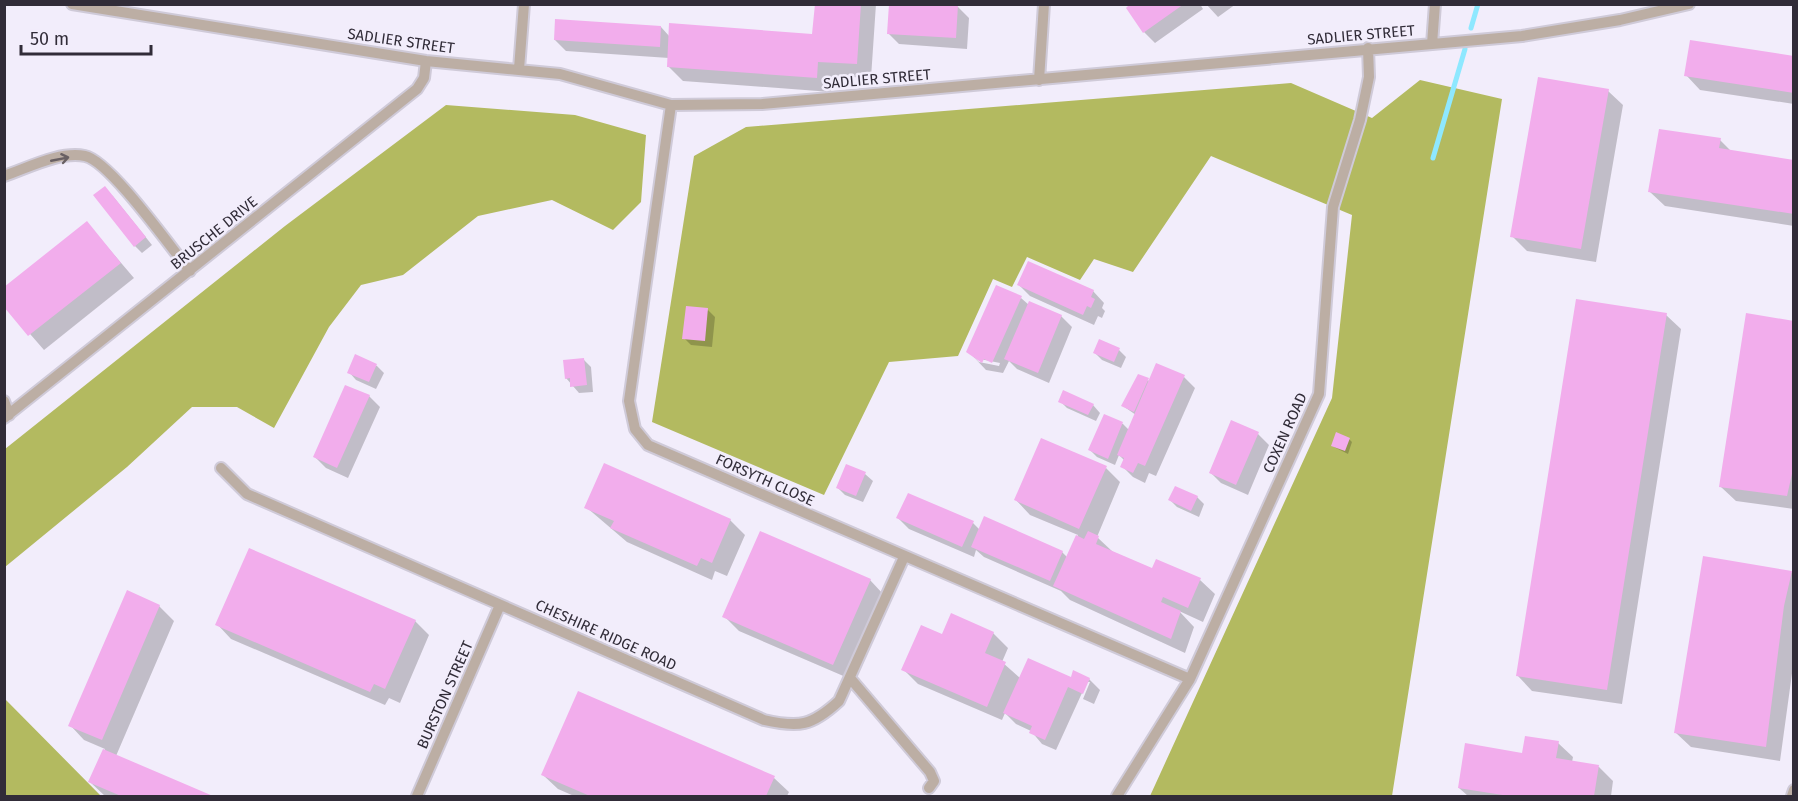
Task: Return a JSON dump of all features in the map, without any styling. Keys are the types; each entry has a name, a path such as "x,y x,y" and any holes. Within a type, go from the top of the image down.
{"lane":[{"name":"SADLIER STREET","path":"72,4 426,61 560,74 671,105 762,104 1432,44 1544,32 1689,4"},
{"path":"519,69 524,4"},
{"path":"1039,80 1044,4"},
{"path":"1432,44 1435,4"},
{"name":"COXEN ROAD","path":"1117,796 1190,679 1320,394 1333,207 1365,99 1369,78 1368,48"},
{"name":"BRUSCHE DRIVE","path":"7,416 417,89 424,78 426,61"},
{"name":"FORSYTH CLOSE","path":"671,105 629,401 635,429 648,445 904,556 1048,615 1190,679"},
{"path":"4,176 59,158 85,156 106,168 190,271"},
{"path":"4,401 7,416"},
{"name":"CHESHIRE RIDGE ROAD","path":"221,468 247,494 764,720 792,726 819,719 839,701 904,556"},
{"name":"BURSTON STREET","path":"417,796 500,605"},
{"path":"850,678 930,772 934,781 930,788"},
{"path":"1792,796 1794,790"}],"green space":[{"path":"1420,80 1502,99 1392,796 1150,796 1332,398 1352,215 1211,156 1133,272 1094,259 1080,280 1027,257 1012,287 993,279 958,356 889,362 824,495 652,422 694,156 746,127 1291,83 1372,118"},
{"path":"446,105 575,115 646,135 641,202 613,230 552,200 478,216 403,275 361,285 329,327 274,428 237,407 192,407 127,467 5,567 5,449 285,226"},
{"path":"5,699 101,796 5,796"}],"building":[{"path":"815,4 861,4 857,64 818,62 817,78 667,67 669,23 812,34"},
{"path":"889,4 958,5 956,38 887,34"},
{"path":"1130,4 1184,4 1143,33 1126,8"},
{"path":"555,19 661,26 660,47 554,40"},
{"path":"1690,40 1794,56 1794,93 1684,76"},
{"path":"1538,77 1609,89 1581,249 1510,237"},
{"path":"1659,129 1721,138 1719,148 1794,160 1794,214 1648,192"},
{"path":"105,186 146,237 134,247 93,195"},
{"path":"87,221 121,263 28,336 4,307 4,287"},
{"path":"1028,261 1094,290 1091,297 1095,299 1091,308 1087,306 1083,315 1017,285"},
{"path":"996,285 1022,296 992,363 984,359 982,363 966,352"},
{"path":"1576,299 1667,313 1607,690 1516,676"},
{"path":"1029,301 1062,315 1038,373 1004,359"},
{"path":"686,306 708,308 705,341 682,339"},
{"path":"1746,313 1794,321 1794,465 1787,496 1719,487"},
{"path":"1099,339 1120,348 1114,362 1093,353"},
{"path":"355,354 377,364 369,382 347,373"},
{"path":"584,358 587,385 570,387 570,378 565,379 563,360"},
{"path":"1156,363 1185,375 1145,466 1138,463 1133,473 1120,467 1124,458 1117,455"},
{"path":"1138,374 1149,378 1134,412 1121,406"},
{"path":"345,385 370,395 337,468 313,457"},
{"path":"1063,390 1094,404 1088,415 1058,402"},
{"path":"1104,414 1123,422 1108,459 1088,450"},
{"path":"1231,420 1259,432 1236,485 1209,473"},
{"path":"1336,432 1350,438 1345,451 1331,446"},
{"path":"1041,438 1107,466 1079,529 1014,500"},
{"path":"604,463 731,519 712,563 701,558 697,566 610,528 614,521 584,508"},
{"path":"846,464 866,472 856,496 836,488"},
{"path":"1175,486 1198,496 1191,511 1168,500"},
{"path":"908,493 974,521 962,547 896,518"},
{"path":"984,516 1063,551 1050,581 971,547"},
{"path":"760,531 871,579 833,665 722,617"},
{"path":"1088,531 1099,536 1096,544 1152,568 1156,559 1201,578 1188,608 1163,597 1161,602 1181,611 1171,639 1053,586 1076,535 1084,539"},
{"path":"249,548 416,620 385,689 374,684 370,692 215,625"},
{"path":"1703,556 1792,571 1784,606 1766,747 1674,733"},
{"path":"127,590 160,605 102,740 68,726"},
{"path":"951,613 994,632 985,653 1006,662 987,707 901,670 921,625 942,634"},
{"path":"1028,658 1071,677 1073,670 1090,678 1083,694 1068,687 1045,740 1029,733 1032,726 1003,713"},
{"path":"578,691 775,776 766,796 590,796 541,775"},
{"path":"1525,736 1559,741 1556,758 1599,765 1594,796 1509,796 1458,788 1465,743 1522,753"},
{"path":"103,749 213,796 121,796 88,782"}],"waterway":[{"path":"1471,28 1478,4"},
{"path":"1433,158 1465,49"}]}
